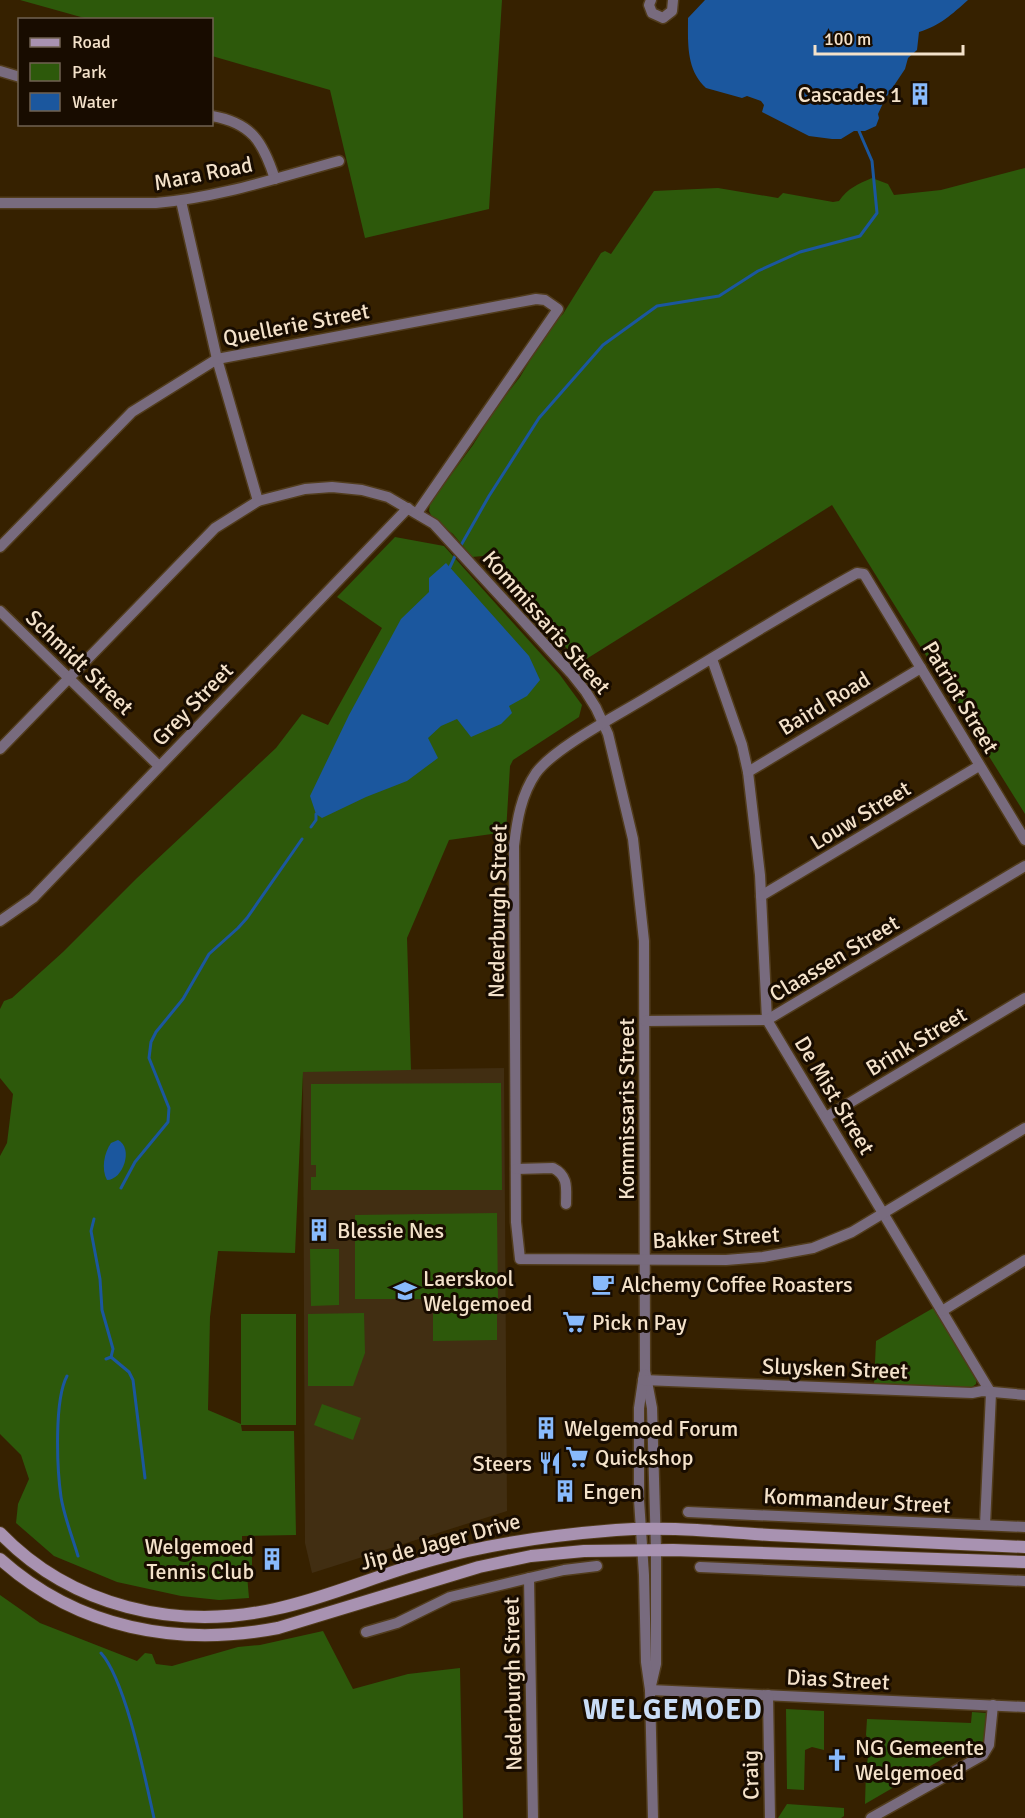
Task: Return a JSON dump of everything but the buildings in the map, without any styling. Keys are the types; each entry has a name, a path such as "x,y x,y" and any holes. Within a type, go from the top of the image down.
{"main road":[{"name":"Jip de Jager Drive","path":"0,1533 30,1560 58,1579 101,1599 168,1616 212,1618 254,1614 297,1604 431,1560 545,1536 655,1529 1025,1547"},
{"name":"Jip de Jager Drive","path":"420,1584 479,1567 531,1556 584,1551 656,1550 1025,1562"},
{"path":"0,1559 33,1585 60,1601 99,1618 138,1630 204,1637 250,1634 278,1628 420,1584"},
{"path":"297,1604 303,1610 314,1611 387,1588 420,1584"}],"street":[{"path":"651,0 649,5 652,13 663,18 672,11 673,0"},
{"path":"0,71 18,76"},
{"path":"213,116 233,121 254,135 268,158 275,179"},
{"name":"Mara Road","path":"0,203 181,201 339,161"},
{"path":"181,201 217,358 258,501"},
{"name":"Quellerie Street","path":"0,547 132,412 217,358 536,299 545,300 558,309"},
{"name":"Grey Street","path":"0,921 22,908 33,898 159,766 412,510 558,309"},
{"name":"Kommissaris Street","path":"0,749 202,541 228,519 258,501 305,489 333,487 362,490 388,497 434,524 586,692 604,723 633,839 644,941 645,1377 639,1408 640,1529 644,1575 646,1662 650,1690 653,1818"},
{"name":"Nederburgh Street","path":"520,1259 516,1222 514,846 518,814 524,795 536,773 546,762 604,723 799,605 857,573 864,574"},
{"name":"Patriot Street","path":"864,574 1025,840"},
{"name":"Schmidt Street","path":"0,611 159,766"},
{"name":"De Mist Street","path":"712,659 742,745 748,772 761,896 767,1020 991,1393"},
{"name":"Baird Road","path":"748,772 921,668"},
{"name":"Louw Street","path":"761,896 979,766"},
{"name":"Claassen Street","path":"645,1021 767,1020 1025,866"},
{"name":"Brink Street","path":"826,1117 1025,998"},
{"name":"Bakker Street","path":"520,1259 726,1260 794,1252 830,1243 883,1214 1025,1128"},
{"path":"516,1169 554,1168 559,1171 564,1175 566,1204"},
{"path":"942,1311 1025,1260"},
{"name":"Kommissaris Street","path":"645,1377 652,1408 656,1550 656,1664 650,1690"},
{"name":"Sluysken Street","path":"645,1377 1025,1395"},
{"path":"985,1525 991,1393"},
{"name":"Kommandeur Street","path":"688,1512 1025,1527"},
{"path":"530,1578 564,1570 597,1566"},
{"path":"700,1567 1025,1581"},
{"name":"Nederburgh Street","path":"366,1632 397,1623 450,1597 530,1578 533,1818"},
{"name":"Dias Street","path":"650,1690 1025,1707"},
{"name":"Craig","path":"768,1695 770,1818"},
{"path":"872,1818 983,1755 988,1745 993,1706"}],"shaded area":[{"name":"Laerskool Welgemoed","path":"504,1068 507,1511 312,1573 305,1543 303,1071"}],"green space":[{"path":"20,0 502,0 489,209 365,238 330,90 213,56 213,18 84,18"},
{"path":"1025,168 1025,814 832,505 580,663 483,556 472,557 453,534 433,519 429,511 430,503 520,377 542,340 554,322 563,314 601,253 605,251 611,254 654,191 718,188 778,198 783,193 833,202 839,201 858,184 872,178 888,184 894,195 941,190"},
{"path":"395,537 444,546 560,675 582,705 579,717 513,760 510,766 506,832 449,840 407,938 411,1070 303,1072 295,1253 218,1251 210,1317 208,1410 241,1424 241,1314 296,1314 296,1425 241,1425 242,1431 294,1431 296,1535 242,1536 242,1546 246,1551 252,1551 252,1569 247,1575 249,1598 219,1600 181,1596 117,1582 54,1556 16,1523 18,1504 29,1479 21,1455 0,1434 0,1156 7,1143 13,1094 0,1078 0,1009 4,1001 12,998 63,952 137,878 276,748 302,714 328,725 382,628 337,597"},
{"path":"501,1083 502,1190 311,1190 311,1177 316,1177 316,1165 311,1165 311,1084"},
{"path":"497,1213 498,1299 355,1299 355,1215"},
{"path":"310,1249 339,1249 339,1305 311,1306"},
{"path":"935,1307 977,1378 976,1384 971,1388 874,1384 876,1341"},
{"path":"433,1311 497,1311 497,1340 433,1341"},
{"path":"364,1313 365,1353 353,1386 308,1386 308,1314"},
{"path":"322,1404 361,1418 353,1440 314,1425"},
{"path":"0,1595 40,1623 137,1661 145,1653 152,1654 156,1664 172,1666 238,1647 260,1645 323,1631 353,1689 408,1674 460,1668 463,1818 0,1818"},
{"path":"786,1709 824,1711 824,1750 812,1747 805,1750 804,1790 787,1789"},
{"path":"972,1712 986,1713 984,1738 975,1752 969,1756 963,1747 865,1804 866,1770 870,1744 866,1735 867,1719 971,1723"},
{"path":"787,1804 844,1808 844,1816 841,1818 778,1818"}],"water":[{"path":"705,0 968,0 940,23 919,32 917,50 908,58 905,69 885,99 878,114 876,126 865,131 854,131 841,139 832,139 809,136 762,112 764,105 761,101 706,88 699,81 690,56 688,18"},
{"path":"446,563 529,656 540,680 527,696 509,706 512,713 501,724 471,737 457,719 441,726 428,738 438,758 407,781 322,818 316,814 310,796 349,715 401,619 429,592 429,578"},
{"path":"118,1140 123,1144 125,1150 125,1163 118,1175 107,1180 104,1171 105,1156 111,1143"}],"waterway":[{"path":"460,547 489,496 539,418 603,345 657,306 719,296 758,271 800,252 860,236 877,213 872,161 859,131"},
{"path":"450,567 457,552"},
{"path":"311,827 316,820 316,814"},
{"path":"121,1188 135,1162 168,1122 169,1108 149,1058 151,1042 156,1032 183,999 209,954 247,918 302,839"},
{"path":"94,1219 91,1231 100,1279 102,1310 113,1349 111,1357 106,1359"},
{"path":"111,1357 129,1372 133,1380 145,1478"},
{"path":"67,1376 58,1417 58,1470 62,1504 78,1556"},
{"path":"101,1653 119,1685 140,1756 154,1818"}],"place":[{"name":"Cascades 1","path":"920,94"},
{"name":"Blessie Nes","path":"319,1230"},
{"name":"Alchemy Coffee Roasters","path":"603,1284"},
{"name":"Laerskool Welgemoed","path":"405,1291"},
{"name":"Pick n Pay","path":"574,1322"},
{"name":"Welgemoed Forum","path":"546,1428"},
{"name":"Quickshop","path":"577,1457"},
{"name":"Steers","path":"550,1463"},
{"name":"Engen","path":"565,1491"},
{"name":"Welgemoed Tennis Club","path":"272,1559"},
{"name":"NG Gemeente Welgemoed","path":"837,1760"}],"district":[{"name":"WELGEMOED","path":"673,1709"}]}
